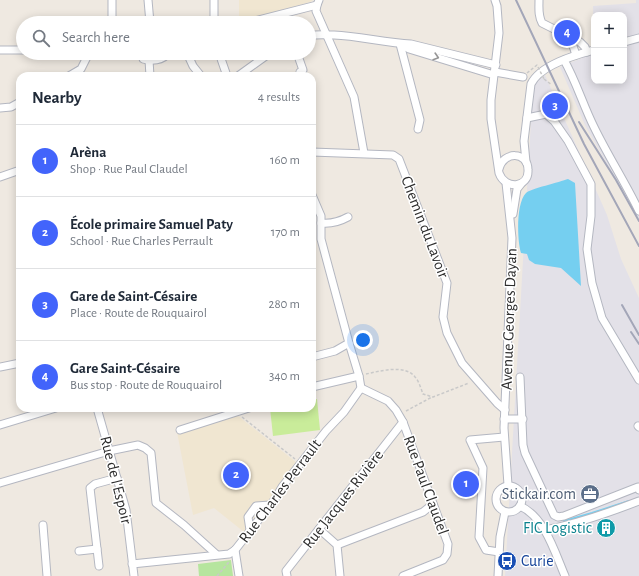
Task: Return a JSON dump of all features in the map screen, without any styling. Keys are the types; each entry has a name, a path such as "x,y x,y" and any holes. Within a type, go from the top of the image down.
{"street":[{"path":"112,0 112,16"},
{"path":"148,0 149,16"},
{"path":"214,0 214,16"},
{"path":"495,0 499,33 491,106 491,119 501,178 506,183 512,185 521,184 526,179 528,174 524,141 531,84 534,77 564,60 590,51"},
{"path":"540,0 538,12 542,23 580,42 590,51"},
{"path":"271,16 318,2 316,11 354,96 364,153"},
{"path":"563,34 573,46 574,56"},
{"path":"316,36 353,36 400,44 411,44 523,77"},
{"path":"627,41 639,38"},
{"path":"400,44 420,120 418,129"},
{"path":"0,50 16,50"},
{"path":"76,72 82,69 86,60"},
{"path":"149,60 150,72"},
{"path":"190,60 198,72"},
{"path":"221,60 226,72"},
{"path":"244,72 260,60"},
{"path":"299,60 303,70 300,72"},
{"path":"564,60 576,83 584,107 639,211"},
{"path":"0,108 11,107 16,104"},
{"path":"527,118 546,114 554,121 568,141 591,184 591,216 587,249 592,283 602,318 639,380"},
{"path":"499,169 503,160 518,153 524,141"},
{"path":"495,145 498,150 512,156 521,157 526,162"},
{"name":"Chemin du Lavoir","path":"316,152 364,153 393,156 399,160 448,283 443,317 447,333 462,363 505,410"},
{"path":"0,177 16,171"},
{"name":"Avenue Georges Dayan","path":"506,183 512,228"},
{"name":"Avenue Georges Dayan","path":"508,485 504,419 512,228 517,189 521,184"},
{"path":"316,204 320,213 321,239 361,388"},
{"path":"321,223 334,222 348,217"},
{"path":"316,356 335,351 350,343"},
{"path":"0,367 16,364"},
{"path":"316,386 359,376"},
{"path":"520,377 523,446 554,515 558,517 564,516 638,488"},
{"name":"Rue Paul Claudel","path":"361,388 388,400 403,422 448,544 447,554 442,560 403,576"},
{"name":"Rue Charles Perrault","path":"132,564 236,553 250,530 282,487 326,431 344,412 361,388"},
{"path":"0,425 43,412"},
{"name":"Rue de l'Espoir","path":"98,412 126,510 134,576"},
{"path":"180,430 237,412"},
{"path":"504,419 523,419"},
{"name":"Rue Jacques Rivière","path":"287,576 286,570 403,422"},
{"path":"499,552 486,550 479,537 483,468 470,440 504,437"},
{"path":"0,483 109,451 138,445 145,448 151,454 156,503 184,524 216,554"},
{"path":"99,566 90,488 95,484 117,478"},
{"path":"508,485 513,486 520,492 522,501 520,506 514,511 505,512 497,505 495,500 496,494 499,490 508,485"},
{"path":"545,530 573,525 639,501"},
{"path":"337,545 423,512 433,504"},
{"path":"250,530 248,517 256,506 270,505"},
{"path":"520,506 528,509 537,518 545,530 565,576"},
{"path":"498,576 500,537 505,512"},
{"path":"43,525 47,576"},
{"path":"319,529 337,545 340,576"},
{"path":"79,551 97,549"},
{"path":"236,553 239,576"}],"path":[{"path":"523,77 537,65 541,73 552,85"},
{"path":"359,376 388,369 406,371 415,377 423,394 432,397"},
{"path":"398,414 432,397 477,380"},
{"path":"237,412 294,459 303,461"},
{"path":"217,576 236,553"}],"shaded area":[{"path":"239,0 313,0 261,16 239,16"},
{"path":"636,0 639,0 639,221 585,125 560,67 591,54 591,84 627,84 627,12 593,12 593,6 636,3"},
{"path":"545,75 607,215 621,259 639,298 639,576 505,576 533,85"},
{"path":"237,415 297,463 278,486 274,495 244,532 214,508 193,515 177,432"}],"green space":[{"path":"316,399 320,430 273,436 270,412 316,412"},
{"path":"231,560 233,576 199,576 198,564"}],"water":[{"path":"568,179 575,183 581,286 561,268 535,264 529,260 527,254 521,253 519,240 518,222 520,205 526,193"}],"waterway":[{"path":"564,521 629,501"}],"railway":[{"path":"516,0 584,144 639,246"},
{"path":"579,122 616,180 639,221"},
{"path":"622,305 639,335"},
{"path":"631,332 639,344"}],"place":[{"name":"Gare Saint-Césaire","path":"567,33"},
{"name":"Gare de Saint-Césaire","path":"555,106"},
{"name":"École primaire Samuel Paty","path":"236,475"},
{"name":"Arèna","path":"466,484"},
{"name":"Stickair.com","path":"590,494"},
{"name":"FIC Logistic","path":"606,528"},
{"name":"Curie","path":"507,561"}]}
